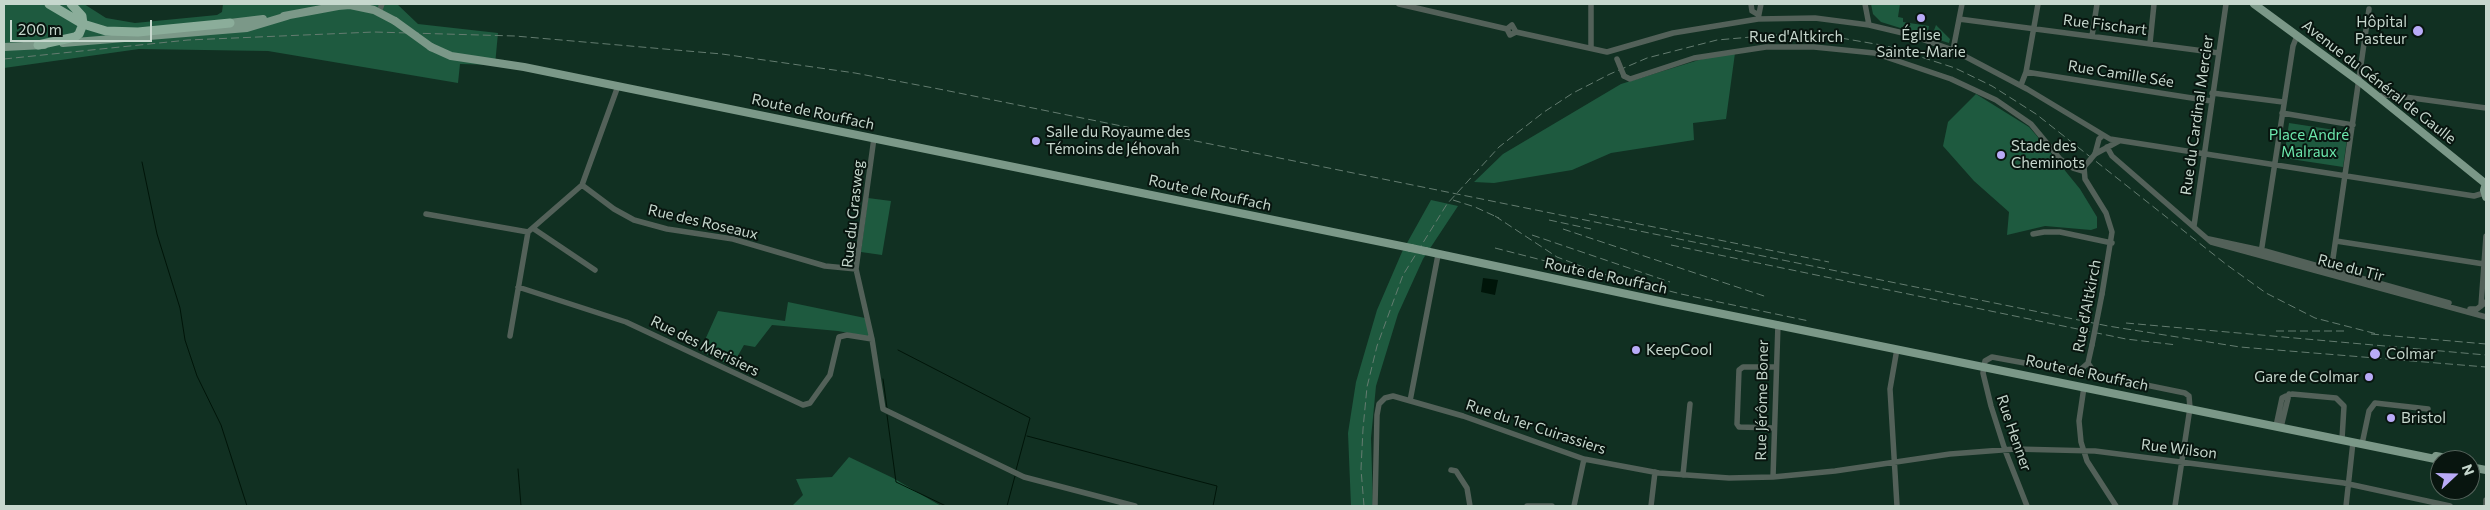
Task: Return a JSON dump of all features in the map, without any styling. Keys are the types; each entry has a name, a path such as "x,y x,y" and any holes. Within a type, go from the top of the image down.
{"highway":[{"path":"49,4 83,24 106,31 120,32 230,26"},
{"path":"38,45 75,37 82,29 82,16 72,4"}],"main road":[{"name":"Avenue du Général de Gaulle","path":"2254,4 2360,82 2486,184"},
{"path":"4,47 230,26 345,5 380,8"},
{"name":"Route de Rouffach","path":"380,8 431,47 451,56 524,67 2342,440 2362,442"},
{"path":"2485,195 2486,184"},
{"path":"2362,442 2430,455"},
{"path":"2362,442 2430,458"}],"street":[{"path":"1399,4 1506,29 1512,25 1516,32 1613,51 1673,32 1758,16 1815,18 1869,25 1907,34 1952,50 2020,85 2093,130 2104,142"},
{"path":"1591,4 1591,48"},
{"path":"1752,4 1752,11 1758,16"},
{"path":"1758,16 1761,4"},
{"path":"1865,4 1869,25"},
{"path":"1952,50 1962,4"},
{"path":"2020,85 2026,72 2038,4"},
{"path":"2092,36 2098,4"},
{"path":"2150,43 2154,4"},
{"name":"Rue du Cardinal Mercier","path":"2194,226 2226,5"},
{"path":"2331,272 2360,82 2369,9"},
{"name":"Rue Fischart","path":"1959,19 2219,53"},
{"path":"2260,254 2292,46 2297,36"},
{"name":"Rue d'Altkirch","path":"1613,51 1624,76 1630,79 1694,58 1766,47 1814,47 1874,53 1943,76 1996,100 2031,124 2060,159 2073,168 2083,171 2085,179 2108,218 2112,242 2088,363"},
{"name":"Rue Camille Sée","path":"2026,72 2211,102"},
{"path":"510,336 518,287 531,230 582,185 618,86"},
{"path":"2212,93 2283,102"},
{"path":"2378,96 2390,95 2486,108"},
{"path":"2282,113 2353,125"},
{"name":"Rue du Grasweg","path":"874,138 856,269 872,338 883,409 1024,477 1135,506"},
{"path":"2083,171 2104,142 2121,140 2205,155 2474,196 2485,195"},
{"name":"Rue du Tir","path":"2104,142 2112,156 2217,245 2331,272 2483,316"},
{"name":"Rue des Roseaux","path":"582,185 614,209 634,220 667,229 733,239 825,266 856,269"},
{"path":"426,214 531,230 595,270"},
{"path":"2033,234 2060,232 2112,242"},
{"path":"2486,236 2483,304 2483,316 2486,322"},
{"path":"2336,241 2484,264"},
{"path":"1410,401 1438,255"},
{"name":"Rue des Merisiers","path":"518,287 626,322 803,405 810,403 830,374 839,338 846,335 872,338"},
{"name":"Rue du Tir","path":"2434,301 2475,310 2483,304"},
{"name":"Rue Jérôme Boner","path":"1773,478 1778,324"},
{"path":"1897,349 1890,389 1897,506"},
{"name":"Route de Rouffach","path":"1983,366 1987,358 1992,357 2073,370 2083,369 2088,363 2095,373 2102,376 2177,392 2188,397 2188,408"},
{"name":"Rue Henner","path":"1983,366 1991,406 2005,450 2027,506"},
{"path":"1774,428 1739,427 1737,424 1739,370 1743,368 1776,367"},
{"path":"2084,387 2079,421 2084,451 2101,485 2116,506"},
{"path":"2279,427 2289,394 2336,398 2344,406 2342,440"},
{"name":"Rue du 1er Cuirassiers","path":"1375,506 1377,415 1379,404 1384,398 1393,396 1463,416 1584,459 1655,472 1683,475 1773,478 2005,450"},
{"path":"1683,475 1690,404"},
{"path":"2362,442 2369,411 2375,404 2428,408"},
{"path":"2175,506 2183,462 2188,408"},
{"path":"2346,506 2353,442"},
{"name":"Rue Wilson","path":"2005,450 2084,451 2183,462 2348,484 2450,506"},
{"path":"1574,506 1584,459"},
{"path":"1451,470 1456,471 1467,488 1470,506"},
{"path":"1651,506 1655,472"},
{"path":"2486,500 2486,506"},
{"path":"1527,506 1552,506"}],"green space":[{"path":"4,4 84,4 106,18 135,23 217,15 222,12 223,4 397,4 418,24 498,33 495,65 460,64 458,83 268,51 139,49 4,68"},
{"path":"1871,4 1900,4 1898,17 1903,18 1903,22 1929,26 1928,31 1933,33 1936,25 1950,39 1949,43 1881,22 1873,14"},
{"path":"1735,53 1726,119 1693,123 1694,140 1611,153 1572,170 1494,183 1474,182 1503,154 1621,84 1702,59"},
{"name":"Stade des Cheminots","path":"1976,94 2029,127 2080,189 2097,217 2097,228 2091,230 2045,226 2007,235 2009,212 1974,181 1943,146 1948,122"},
{"name":"Place André Malraux","path":"2289,123 2348,132 2343,167 2284,158"},
{"path":"868,198 891,201 882,255 861,252"},
{"path":"1431,200 1458,206 1423,259 1398,314 1376,386 1371,438 1373,506 1351,506 1348,433 1356,382 1377,310 1402,252"},
{"path":"788,302 865,318 870,337 838,331 772,325 755,347 744,345 732,366 700,351 718,311 785,321"},
{"path":"849,457 893,478 941,506 792,506 803,495 796,479 832,477"}],"shaded area":[{"path":"1483,278 1498,280 1495,295 1481,292"}],"waterway":[{"path":"142,162 157,234 180,308 185,340 197,376 221,425 247,506"},
{"path":"898,350 1030,418 1016,470"},
{"path":"883,379 887,408"},
{"path":"887,415 896,482 946,506"},
{"path":"1027,436 1217,486 1213,506"},
{"path":"518,469 521,506"},
{"path":"1007,506 1015,476"}],"railway":[{"path":"4,59 188,40 374,32 515,36 722,54 855,73 944,90 2108,326 2240,347 2486,367"},
{"path":"1364,506 1361,469 1363,429 1367,387 1377,346 1403,275 1447,204 1499,147 1544,112 1573,93 1647,58 1717,40 1774,35 1835,37 1887,46 1955,68 1992,86 2036,114 2227,265 2266,293 2315,318 2377,334"},
{"path":"1453,200 1499,218"},
{"path":"1589,214 1829,262"},
{"path":"1495,216 1557,257 1599,273 1681,294 1809,321"},
{"path":"1549,220 1591,229"},
{"path":"1563,229 1767,297"},
{"path":"1532,235 1670,282"},
{"path":"1671,245 2126,339 2177,345"},
{"path":"1495,248 1565,266"},
{"path":"2126,323 2486,355"},
{"path":"2276,331 2344,331"},
{"path":"2371,334 2486,344"}],"place":[{"name":"Église Sainte-Marie","path":"1921,18"},
{"name":"Hôpital Pasteur","path":"2418,31"},
{"name":"Salle du Royaume des Témoins de Jéhovah","path":"1036,141"},
{"name":"Stade des Cheminots","path":"2001,155"},
{"name":"KeepCool","path":"1636,350"},
{"name":"Colmar","path":"2375,354"},
{"name":"Gare de Colmar","path":"2369,377"},
{"name":"Bristol","path":"2391,418"}]}
